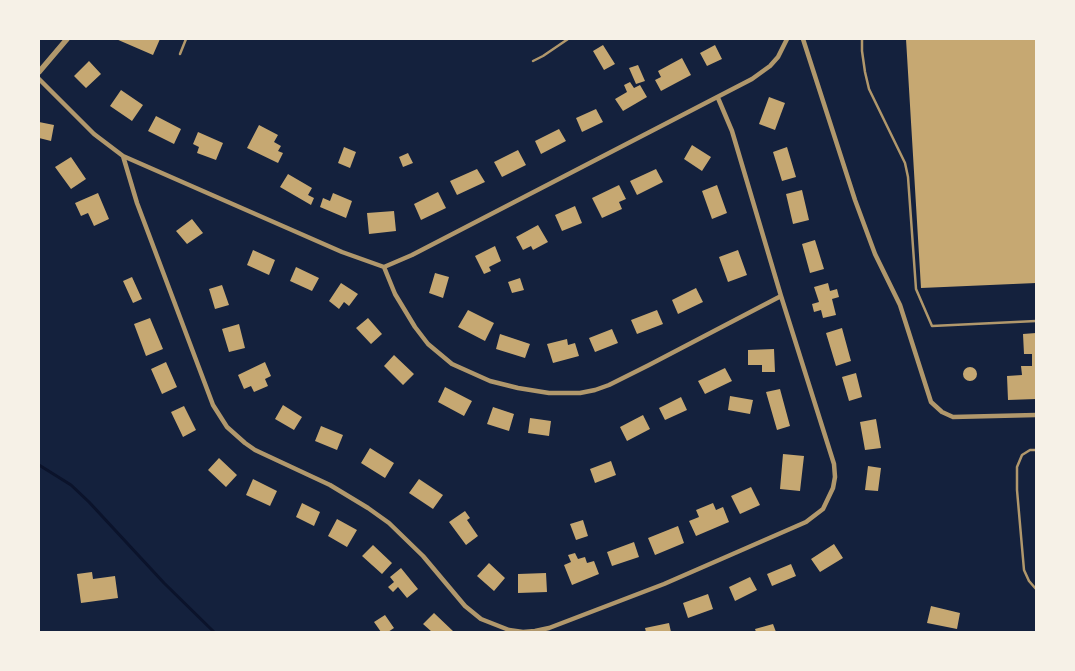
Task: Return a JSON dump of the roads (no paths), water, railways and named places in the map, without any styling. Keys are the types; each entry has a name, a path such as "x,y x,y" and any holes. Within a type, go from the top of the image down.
{"street":[{"path":"39,72 67,39"},
{"path":"39,79 94,134 123,156 342,252 384,267 412,255 752,79 770,66 778,57 787,39"},
{"path":"803,39 858,209 875,254 900,305 929,397 938,410 948,416 1036,415"},
{"path":"123,156 137,203 213,405 227,427 244,443 255,450 330,485 368,508 389,523 409,542 471,612 488,622 509,630 522,632 549,628 664,584 806,522 823,509 829,500 833,488 834,464 780,296 732,131 718,98"},
{"path":"384,267 395,294 415,327 442,358 460,369 490,381 549,393 580,393 608,386 780,296"}],"lane":[{"path":"180,54 186,39"},
{"path":"533,61 568,39"},
{"path":"862,39 864,65 869,89 905,163 908,177 916,289 932,326 1036,321"},
{"path":"1036,450 1030,450 1022,455 1017,467 1017,490 1024,570 1029,581 1036,589"}],"waterway":[{"path":"39,465 71,485 89,502 164,583 214,632"}]}
